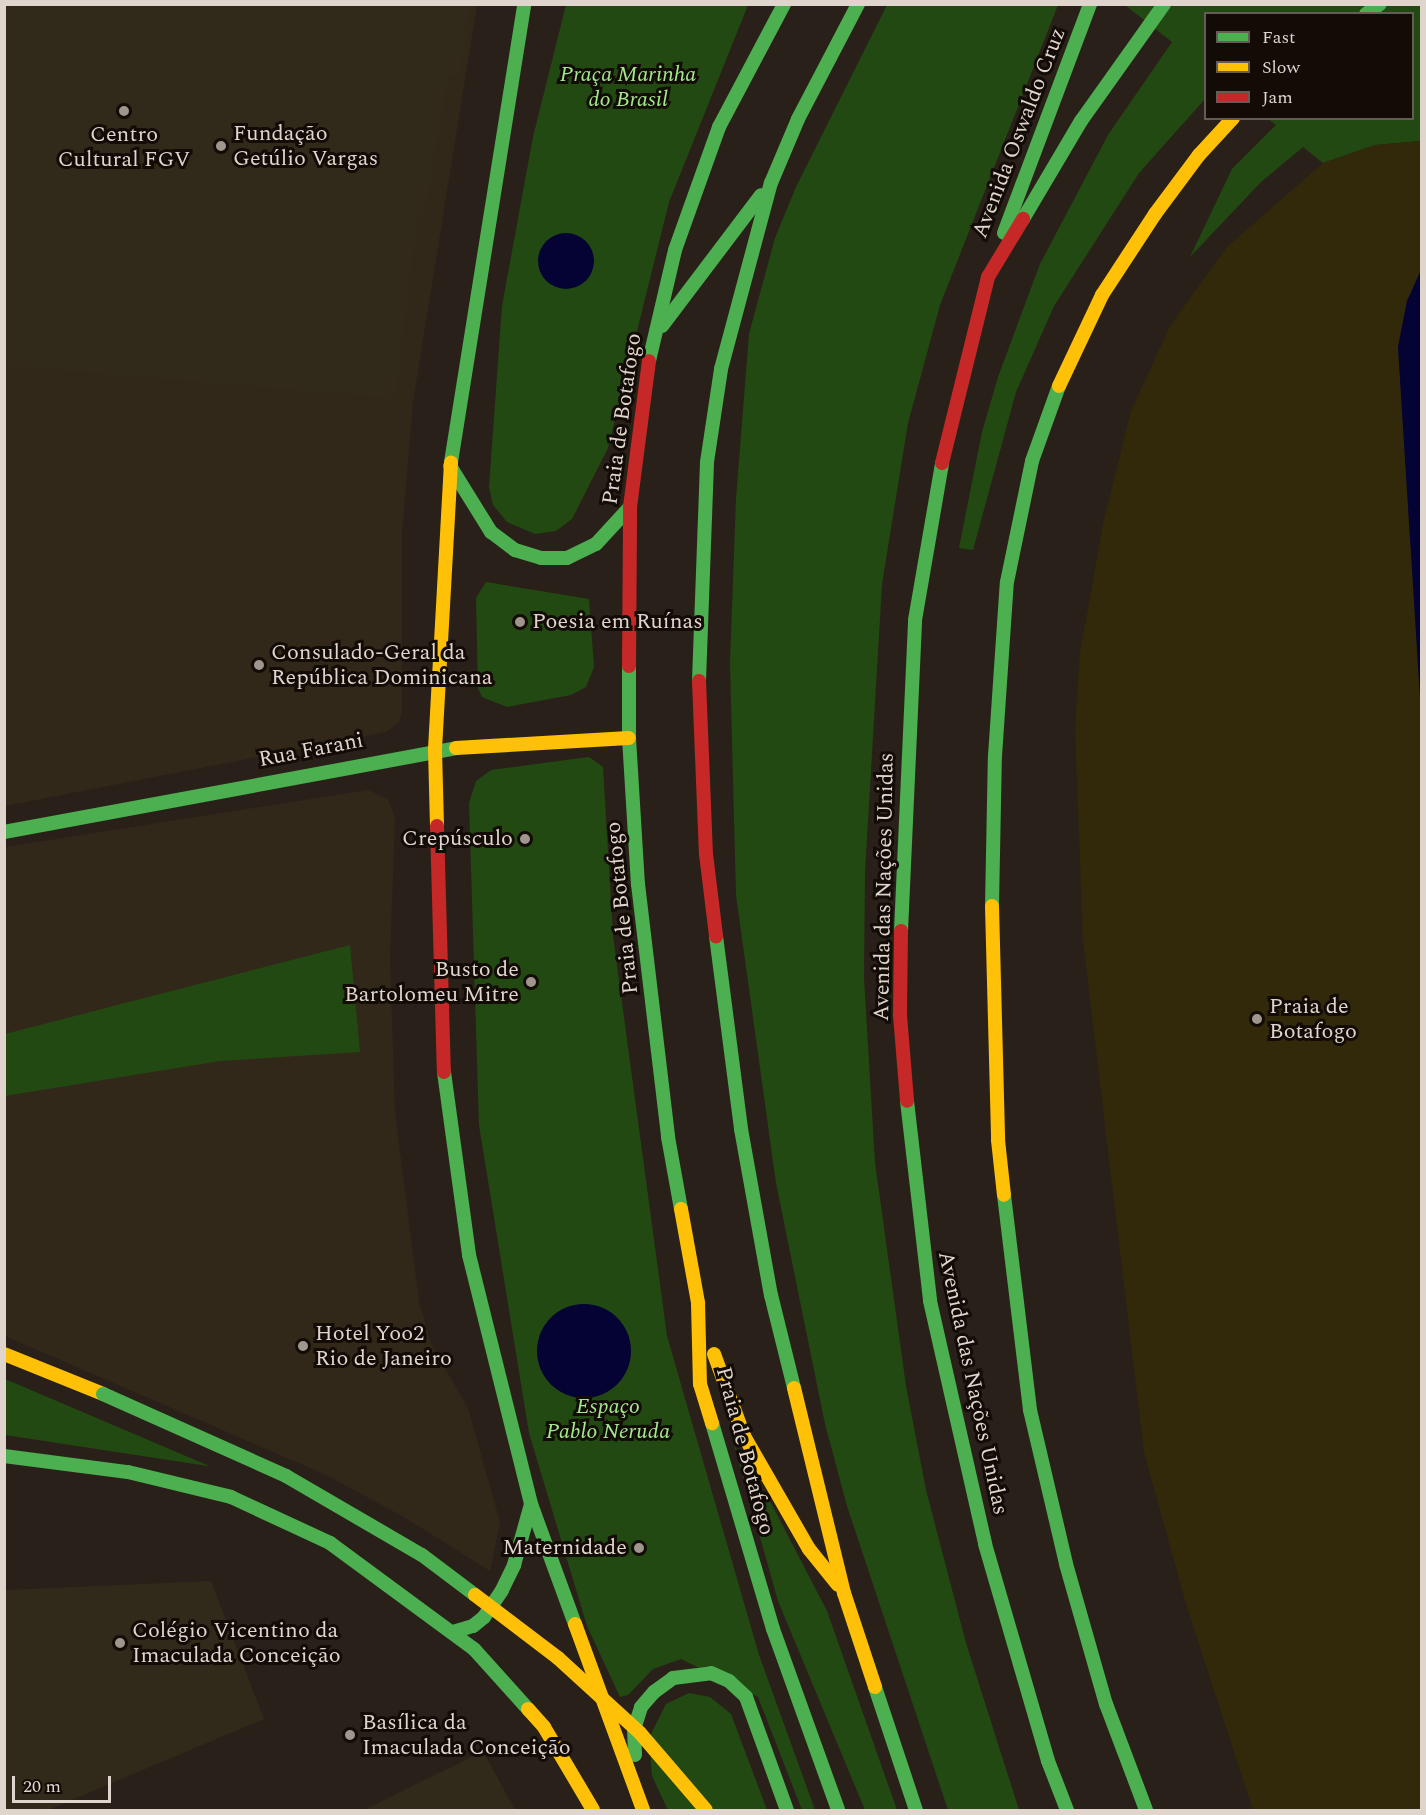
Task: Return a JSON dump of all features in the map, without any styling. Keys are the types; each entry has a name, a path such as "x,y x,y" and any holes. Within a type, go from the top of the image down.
{"main road":[{"path":"524,4 504,110 450,466 435,749 441,1051 469,1255 531,1504 643,1809"},
{"name":"Praia de Botafogo","path":"784,4 715,136 675,250 652,340 630,507 629,738 638,884 668,1137 698,1303 700,1384 773,1629 838,1810"},
{"path":"858,4 798,119 771,183 721,369 707,462 699,693 706,854 741,1130 771,1295 844,1593 916,1810"},
{"name":"Avenida Oswaldo Cruz","path":"988,277 1090,4"},
{"name":"Avenida das Nações Unidas","path":"1067,1810 1047,1761 985,1544 930,1301 913,1173 900,1015 903,828 915,620 938,478 988,277 1081,121 1164,4"},
{"path":"1146,1810 1106,1704 1066,1564 1030,1410 1016,1320 998,1140 991,945 995,756 1007,582 1032,461 1054,396 1108,286 1167,197 1231,120"},
{"path":"652,340 771,183"},
{"path":"450,466 474,510 492,532 515,550 541,558 567,558 596,544 614,528 630,507"},
{"name":"Rua Farani","path":"4,832 435,749 629,738"},
{"path":"698,1303 744,1436 809,1548 844,1593"},
{"path":"4,1354 103,1394 286,1476 422,1555 558,1658 640,1733 706,1810"},
{"path":"4,1456 128,1473 231,1497 330,1543 474,1649 544,1727 593,1810"},
{"path":"453,1632 473,1626 484,1617 502,1590 514,1565 531,1504"},
{"path":"643,1809 634,1750 634,1729 641,1707 673,1678 690,1672 711,1673 729,1681 746,1697 788,1810"}],"shaded area":[{"name":"Fundação Getúlio Vargas","path":"4,5 470,5 460,75 449,76 426,209 417,221 396,399 5,366"},
{"path":"5,5 477,5 413,402 402,533 402,711 399,722 386,732 5,806"},
{"path":"566,233 577,235 586,241 592,250 594,261 592,272 586,281 577,287 566,289 555,287 546,281 540,272 538,261 540,250 546,241 555,235"},
{"path":"1421,270 1421,714 1398,347 1407,301"},
{"path":"368,790 388,799 395,818 390,958 395,1113 419,1301 431,1344 468,1408 500,1522 490,1571 404,1517 324,1474 5,1336 5,847"},
{"path":"584,1304 602,1308 617,1318 627,1333 631,1351 627,1369 617,1384 602,1394 584,1398 566,1394 551,1384 541,1369 537,1351 541,1333 551,1318 566,1308"},
{"name":"Colégio Vicentino da Imaculada Conceição","path":"211,1581 264,1719 48,1810 5,1810 5,1590"},
{"path":"483,1751 515,1810 364,1810"}],"green space":[{"name":"Praça Marinha do Brasil","path":"566,5 748,5 669,202 608,448 572,519 556,531 535,534 507,522 493,505 489,487 502,306 533,137"},
{"path":"887,5 1058,5 940,305 908,423 882,584 865,872 864,978 875,1163 906,1386 926,1490 966,1643 1019,1810 948,1810 847,1506 825,1424 776,1183 736,895 730,663 736,499 749,334 775,238 796,187"},
{"path":"1125,5 1421,5 1421,141 1375,145 1323,163 1303,147 1261,182 1190,257 1232,169 1276,125 1269,120 1414,120 1414,12 1204,12 1204,100 1139,173 1054,306 1016,392 973,550 959,548 982,432 998,377 1040,264 1108,135 1172,42"},
{"path":"486,582 589,599 594,667 586,687 571,695 507,707 482,697 478,688 476,598"},
{"name":"Espaço Pablo Neruda","path":"589,757 603,767 613,936 667,1336 759,1655 815,1810 802,1810 758,1697 681,1659 653,1669 628,1695 620,1697 587,1626 529,1433 479,1125 469,803 476,781 491,770"},
{"path":"350,945 360,1052 220,1061 5,1096 5,1034"},
{"path":"5,1379 207,1465 208,1466 5,1435"},
{"path":"734,1445 772,1505 827,1611 897,1810 865,1810 778,1601"},
{"path":"689,1693 710,1697 731,1714 767,1810 668,1810 652,1776 649,1738 666,1704"}],"sand":[{"name":"Praia de Botafogo","path":"1421,141 1421,270 1407,301 1398,347 1422,714 1421,1810 1253,1810 1186,1604 1144,1452 1083,940 1075,728 1080,653 1104,520 1131,411 1170,326 1227,247 1323,163 1375,145"}],"traffic: fast":[{"path":"451,462 524,4"},
{"path":"649,361 675,250 719,127 784,4"},
{"path":"699,681 707,462 721,369 771,183 798,119 858,4"},
{"path":"1004,233 1090,4"},
{"path":"1023,219 1081,121 1164,4"},
{"path":"1369,12 1380,4"},
{"path":"662,326 761,195"},
{"path":"992,906 995,756 1007,582 1032,461 1059,386"},
{"path":"901,931 915,620 942,463"},
{"path":"450,466 491,532 515,550 541,558 567,558 596,544 630,507"},
{"path":"629,666 629,738 638,884 668,1137 681,1209"},
{"path":"4,832 456,748"},
{"path":"716,936 741,1129 771,1295 794,1388"},
{"path":"444,1072 469,1255 531,1504 575,1624"},
{"path":"907,1101 930,1301 985,1544 1048,1761 1067,1810"},
{"path":"1004,1195 1030,1410 1066,1564 1106,1704 1146,1810"},
{"path":"103,1394 286,1476 422,1555 475,1595"},
{"path":"712,1423 773,1629 838,1810"},
{"path":"4,1456 128,1472 231,1497 330,1543 474,1649 528,1709"},
{"path":"453,1632 473,1626 484,1617 502,1590 514,1565 531,1504"},
{"path":"635,1755 634,1729 641,1707 654,1692 673,1678 711,1673 729,1681 746,1697 787,1810"},
{"path":"875,1687 916,1810"}],"traffic: slow":[{"path":"1059,386 1102,295 1155,214 1199,155 1231,120"},
{"path":"437,826 435,749 451,462"},
{"path":"456,748 629,738"},
{"path":"992,906 998,1140 1004,1195"},
{"path":"681,1209 698,1303 700,1384 712,1423"},
{"path":"4,1354 103,1394"},
{"path":"714,1354 744,1436 809,1549 838,1585"},
{"path":"794,1388 844,1593 875,1687"},
{"path":"475,1595 558,1658 640,1733 706,1810"},
{"path":"575,1624 643,1810"},
{"path":"528,1709 544,1727 593,1810"}],"traffic: jam":[{"path":"942,463 988,277 1023,219"},
{"path":"629,666 630,507 649,361"},
{"path":"699,681 706,854 716,936"},
{"path":"437,826 444,1072"},
{"path":"901,931 900,1015 907,1101"}],"place":[{"name":"Centro Cultural FGV","path":"124,111"},
{"name":"Fundação Getúlio Vargas","path":"221,146"},
{"name":"Poesia em Ruínas","path":"520,622"},
{"name":"Consulado-Geral da República Dominicana","path":"259,665"},
{"name":"Crepúsculo","path":"525,839"},
{"name":"Busto de Bartolomeu Mitre","path":"531,982"},
{"name":"Praia de Botafogo","path":"1257,1019"},
{"name":"Hotel Yoo2 Rio de Janeiro","path":"303,1346"},
{"name":"Maternidade","path":"639,1548"},
{"name":"Colégio Vicentino da Imaculada Conceição","path":"120,1643"},
{"name":"Basílica da Imaculada Conceição","path":"350,1735"}]}
